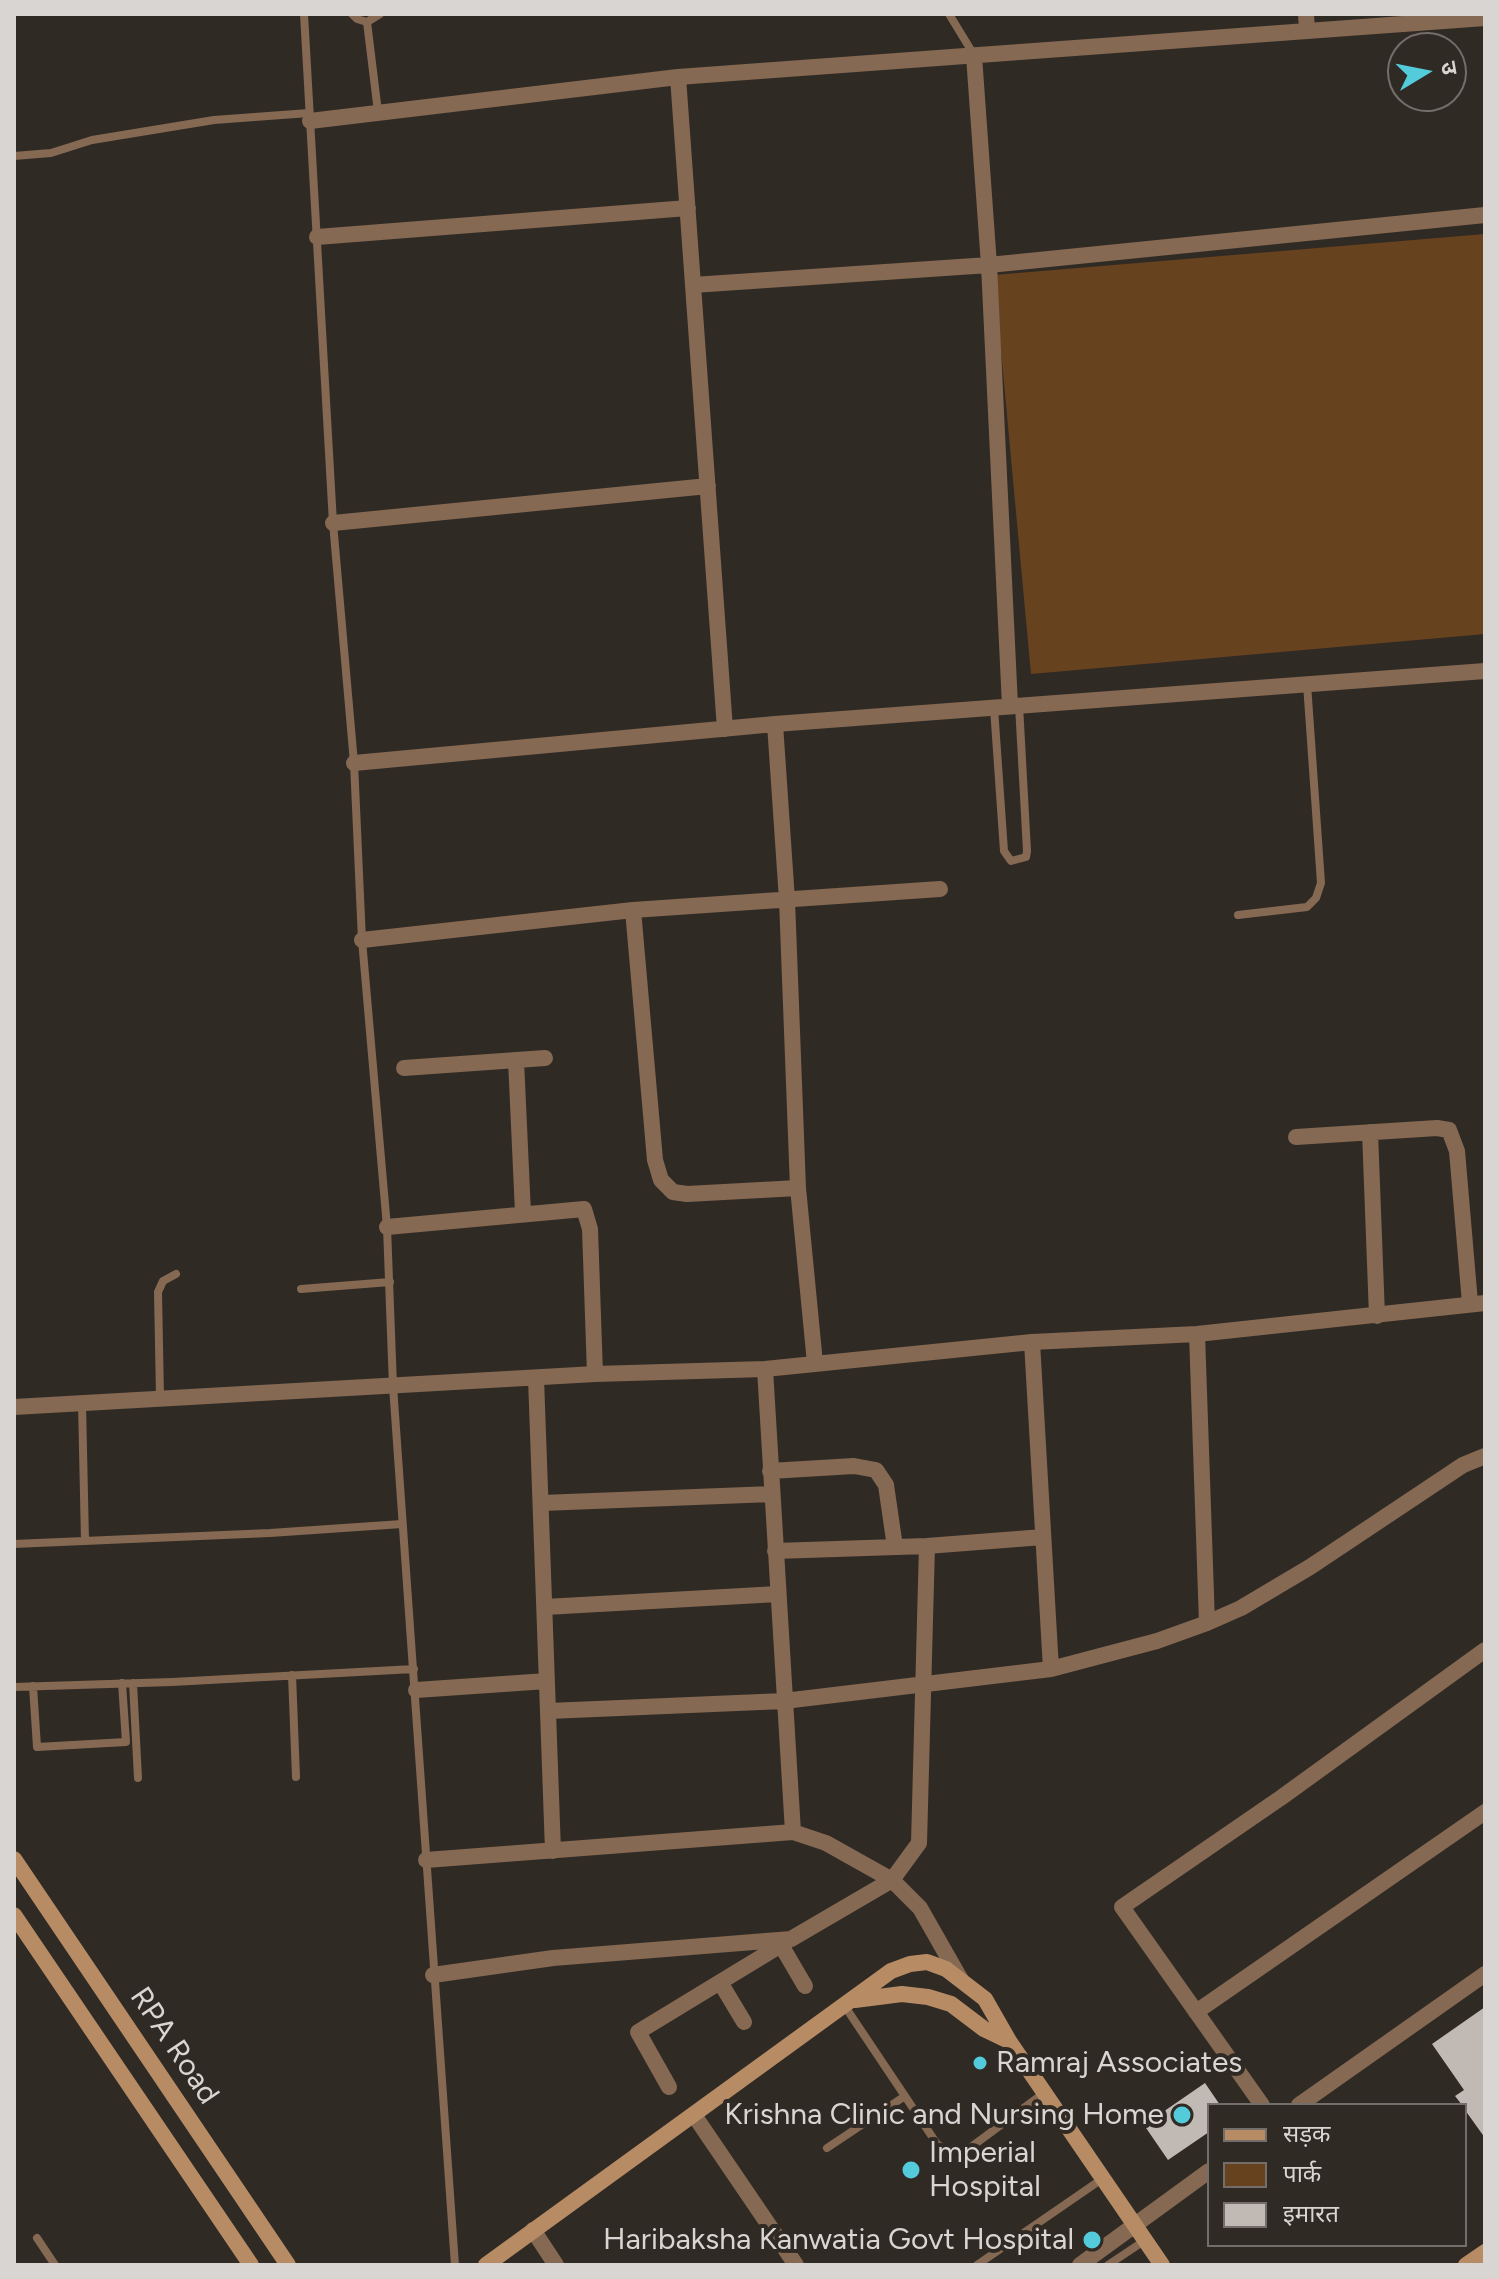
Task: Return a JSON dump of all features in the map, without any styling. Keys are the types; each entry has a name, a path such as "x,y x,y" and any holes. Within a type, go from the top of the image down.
{"street":[{"path":"310,117 378,113 678,77 974,56 1307,22 1485,18"},
{"path":"974,56 989,265 1008,706"},
{"path":"678,77 725,729"},
{"path":"317,237 688,208"},
{"path":"693,285 989,265 1485,215"},
{"path":"333,523 708,486"},
{"path":"354,763 775,724 1485,671"},
{"path":"775,724 787,900 798,1188 815,1363"},
{"path":"362,940 633,910 940,889"},
{"path":"633,910 655,1160 661,1180 673,1192 687,1194 798,1188"},
{"path":"404,1068 545,1058"},
{"path":"516,1060 523,1213"},
{"path":"14,1407 595,1374 765,1369 1032,1342 1197,1334 1477,1303 1457,1151 1449,1130 1437,1128 1296,1137"},
{"path":"1370,1132 1377,1316"},
{"path":"387,1227 584,1209 590,1229 595,1374"},
{"path":"1197,1334 1207,1623"},
{"path":"1032,1342 1051,1669"},
{"path":"765,1369 793,1832"},
{"path":"536,1378 553,1851"},
{"path":"549,1711 784,1701 924,1685 1051,1669 1157,1641 1241,1608 1463,1465 1485,1456"},
{"path":"770,1471 854,1466 876,1470 886,1485 895,1547"},
{"path":"542,1503 772,1494"},
{"path":"775,1551 927,1546 1043,1537"},
{"path":"669,2087 638,2032 892,1880 919,1843 927,1546"},
{"path":"545,1607 778,1594"},
{"path":"1261,2103 1122,1907 1282,1797 1485,1650"},
{"path":"416,1690 547,1681"},
{"path":"1196,2012 1485,1812"},
{"path":"426,1860 793,1832 826,1843 892,1880 920,1908 961,1980"},
{"name":"RPA Road","path":"14,1859 288,2265"},
{"path":"14,1915 251,2265"},
{"path":"433,1975 553,1958 786,1942"},
{"path":"786,1942 805,1986"},
{"path":"486,2265 891,1971 927,1962 946,1969 985,1999 1009,2041 1162,2265"},
{"path":"1302,2103 1485,1974"},
{"path":"720,1982 744,2022"},
{"path":"847,2003 902,1994 928,1997 951,2004 984,2029 1009,2041"},
{"path":"694,2115 796,2265"},
{"path":"183,2164 207,2146"},
{"path":"1080,2265 1139,2234 1207,2173"},
{"path":"533,2230 556,2265"},
{"path":"1466,2265 1485,2252"}],"lane":[{"path":"304,14 333,523 354,763 362,940 387,1227 402,1524 455,2265"},
{"path":"352,14 367,22 380,14"},
{"path":"949,14 974,56"},
{"path":"367,22 378,113"},
{"path":"14,156 51,153 92,140 214,120 310,117"},
{"path":"1238,915 1307,907 1316,898 1321,883 1307,684"},
{"path":"1008,706 1027,851 1026,857 1011,861 1004,851 1008,706"},
{"path":"160,1397 158,1292 163,1281 176,1274"},
{"path":"301,1289 390,1282"},
{"path":"82,1402 85,1541"},
{"path":"14,1544 257,1534 402,1524"},
{"path":"15,1684 133,1683 414,1669"},
{"path":"292,1675 296,1777"},
{"path":"122,1683 138,1778"},
{"path":"131,1741 133,1683"},
{"path":"33,1686 37,1747 131,1741"},
{"path":"847,2003 937,2144 952,2154 967,2150 1044,2093"},
{"path":"827,2148 905,2096"},
{"path":"977,2265 1102,2179"},
{"path":"1108,2265 1139,2234"},
{"path":"37,2238 55,2265"}],"green space":[{"path":"1485,234 1485,634 1031,674 994,275"}],"building":[{"path":"1485,2007 1485,2138 1467,2113 1467,2103 1460,2103 1455,2096 1464,2090 1432,2044"},
{"path":"1205,2083 1219,2103 1207,2103 1207,2133 1168,2160 1144,2125"}],"place":[{"name":"Ramraj Associates","path":"980,2063"},
{"name":"Krishna Clinic and Nursing Home","path":"1182,2115"},
{"name":"Imperial Hospital","path":"911,2170"},
{"name":"Haribaksha Kanwatia Govt Hospital","path":"1092,2240"}]}
